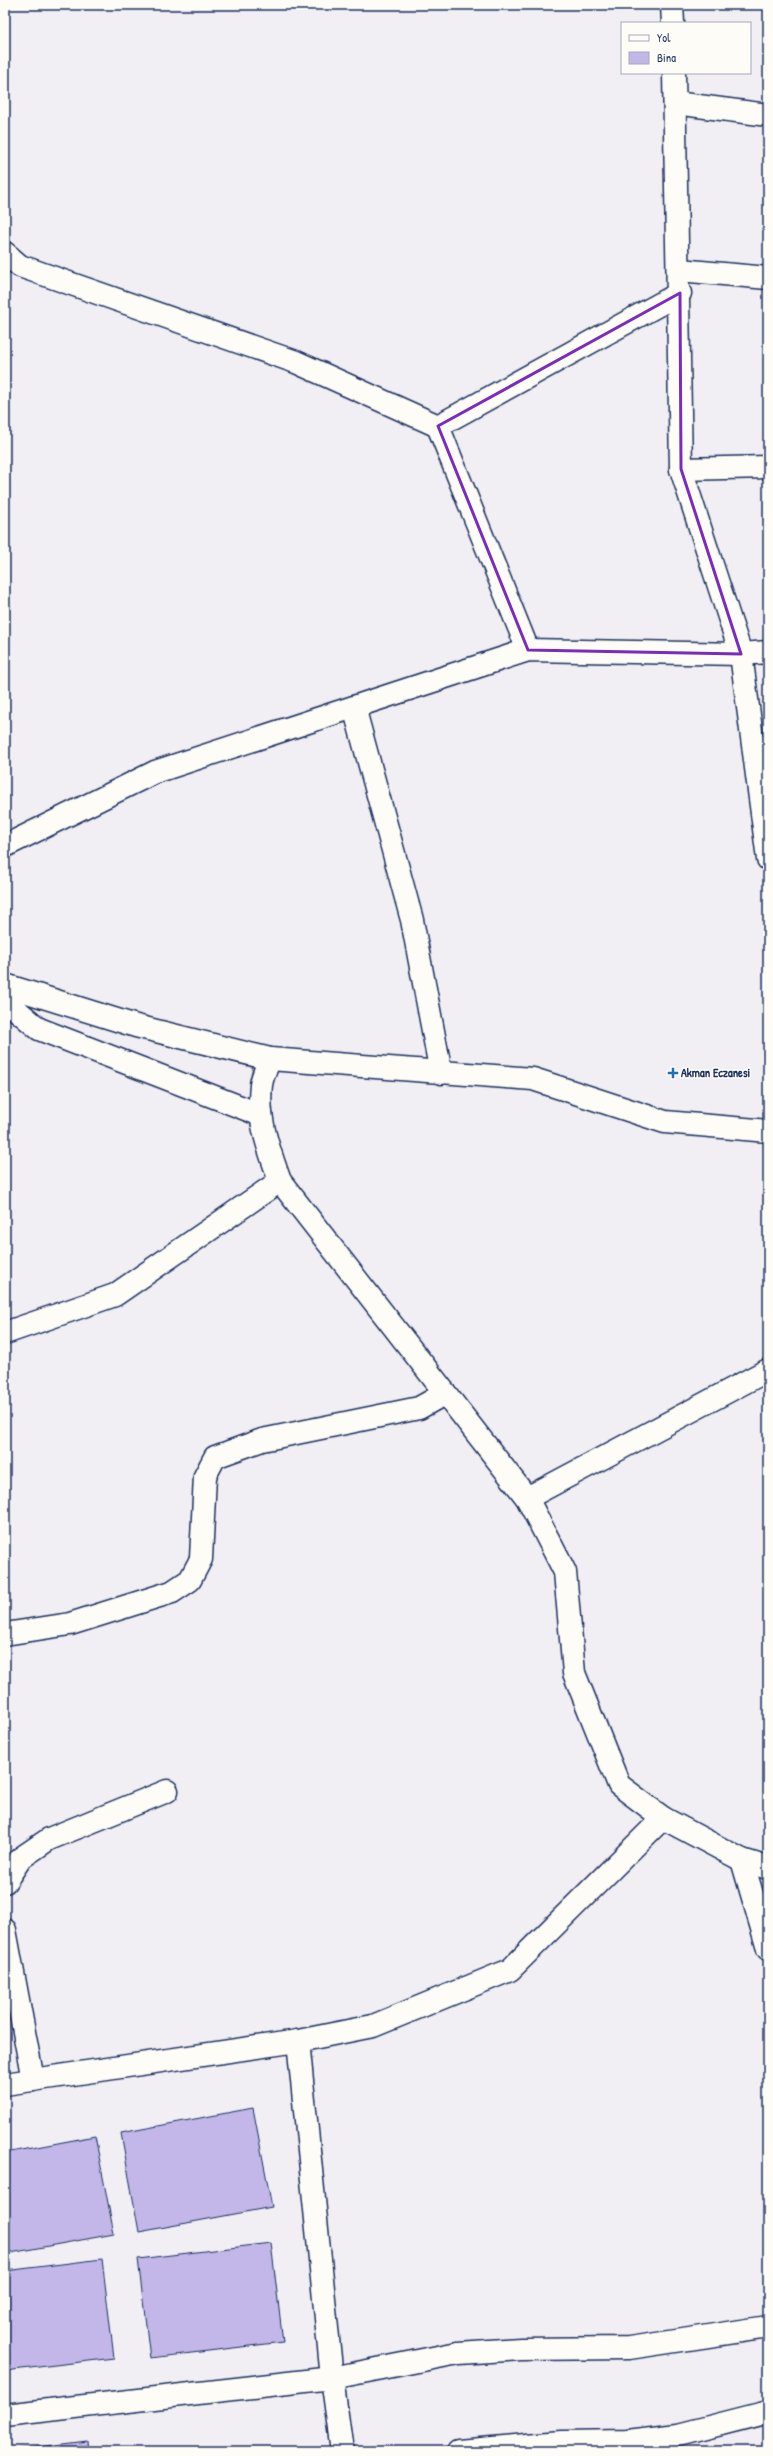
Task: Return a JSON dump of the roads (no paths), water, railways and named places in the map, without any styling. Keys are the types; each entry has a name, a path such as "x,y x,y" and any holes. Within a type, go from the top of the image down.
{"street":[{"path":"672,5 673,22"},
{"path":"674,74 680,293 681,469 741,654 762,761 768,859"},
{"path":"674,103 768,115"},
{"path":"5,253 20,266 296,362 438,426 528,650"},
{"path":"679,270 768,278"},
{"path":"438,426 680,293"},
{"path":"681,469 768,468"},
{"path":"5,846 155,772 528,650 741,654 768,652"},
{"path":"354,707 412,920 441,1073"},
{"path":"5,986 136,1026 270,1059 533,1080 665,1122 768,1131"},
{"path":"5,1000 39,1029 261,1115"},
{"path":"270,1059 261,1085 261,1115 267,1145 280,1181 444,1394 527,1498 565,1572 574,1673 619,1785 664,1818 742,1860 768,1868"},
{"path":"5,1333 115,1295 280,1181"},
{"path":"527,1498 768,1370"},
{"path":"5,1634 70,1624 172,1592 190,1580 201,1560 205,1476 215,1457 262,1440 419,1408 444,1394"},
{"path":"5,1882 21,1858 39,1844 167,1790"},
{"path":"5,2084 298,2041 373,2026 510,1970 664,1818"},
{"path":"742,1860 768,1949"},
{"path":"5,1930 33,2080"},
{"path":"298,2041 332,2378 342,2451"},
{"path":"5,2415 332,2378 458,2353 521,2349 629,2348 768,2327"},
{"path":"458,2451 547,2443 626,2441 678,2435 768,2412"}],"place":[{"name":"Akman Eczanesi","path":"673,1073"}]}
